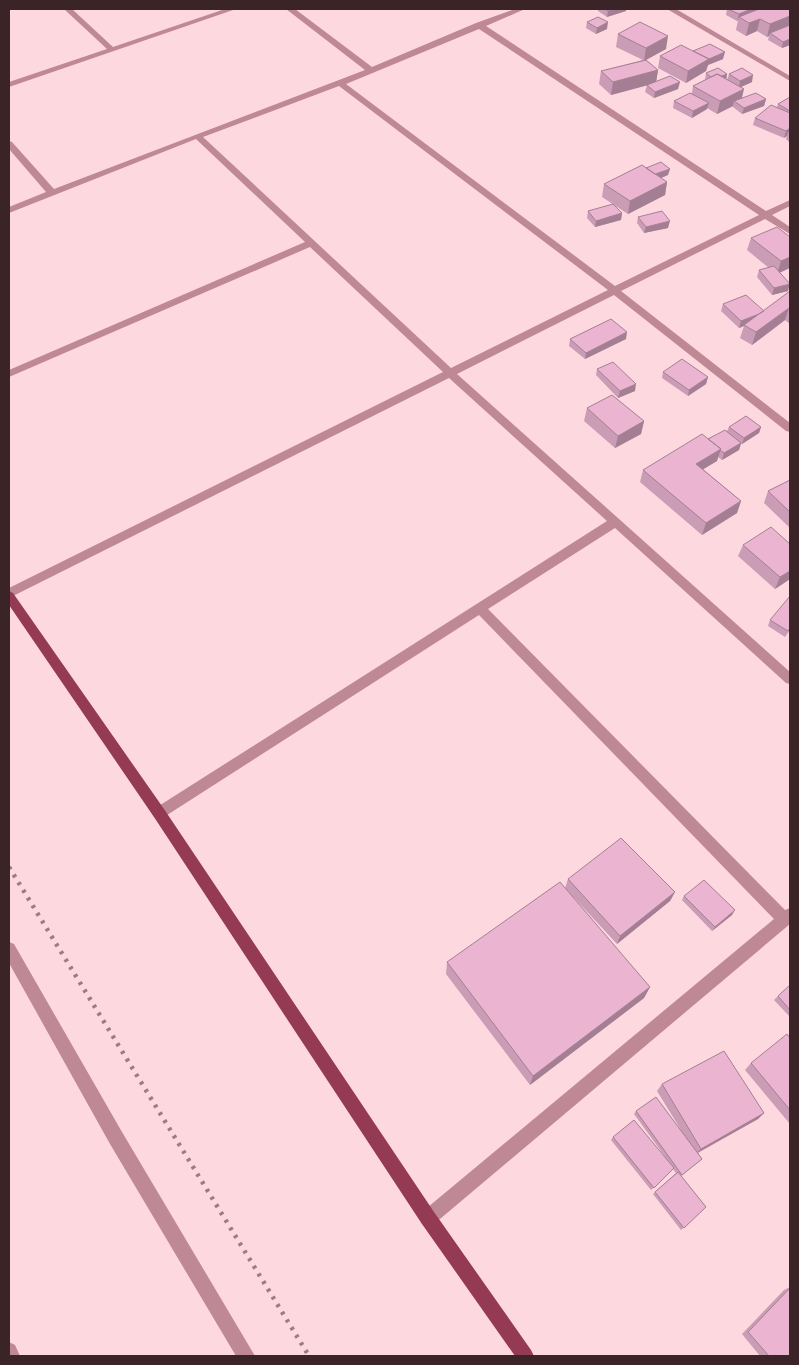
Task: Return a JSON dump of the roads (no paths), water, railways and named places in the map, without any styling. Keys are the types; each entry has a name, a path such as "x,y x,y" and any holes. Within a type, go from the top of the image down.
{"main road":[{"path":"9,595 159,813 428,1218 525,1356"}],"street":[{"path":"68,9 111,50"},
{"path":"9,85 232,9"},
{"path":"290,9 371,70"},
{"path":"498,9 506,14"},
{"path":"9,210 197,136 340,83 521,9"},
{"path":"672,9 790,79"},
{"path":"479,25 790,231"},
{"path":"340,83 615,291 790,428"},
{"path":"197,136 450,373 790,679"},
{"path":"9,144 52,193"},
{"path":"9,595 790,204"},
{"path":"9,374 310,243"},
{"path":"159,813 615,522"},
{"path":"428,1218 788,917 479,608"},
{"path":"9,949 116,1138 246,1356"},
{"path":"9,1351 11,1356"}],"railway":[{"path":"9,867 309,1356"}]}
